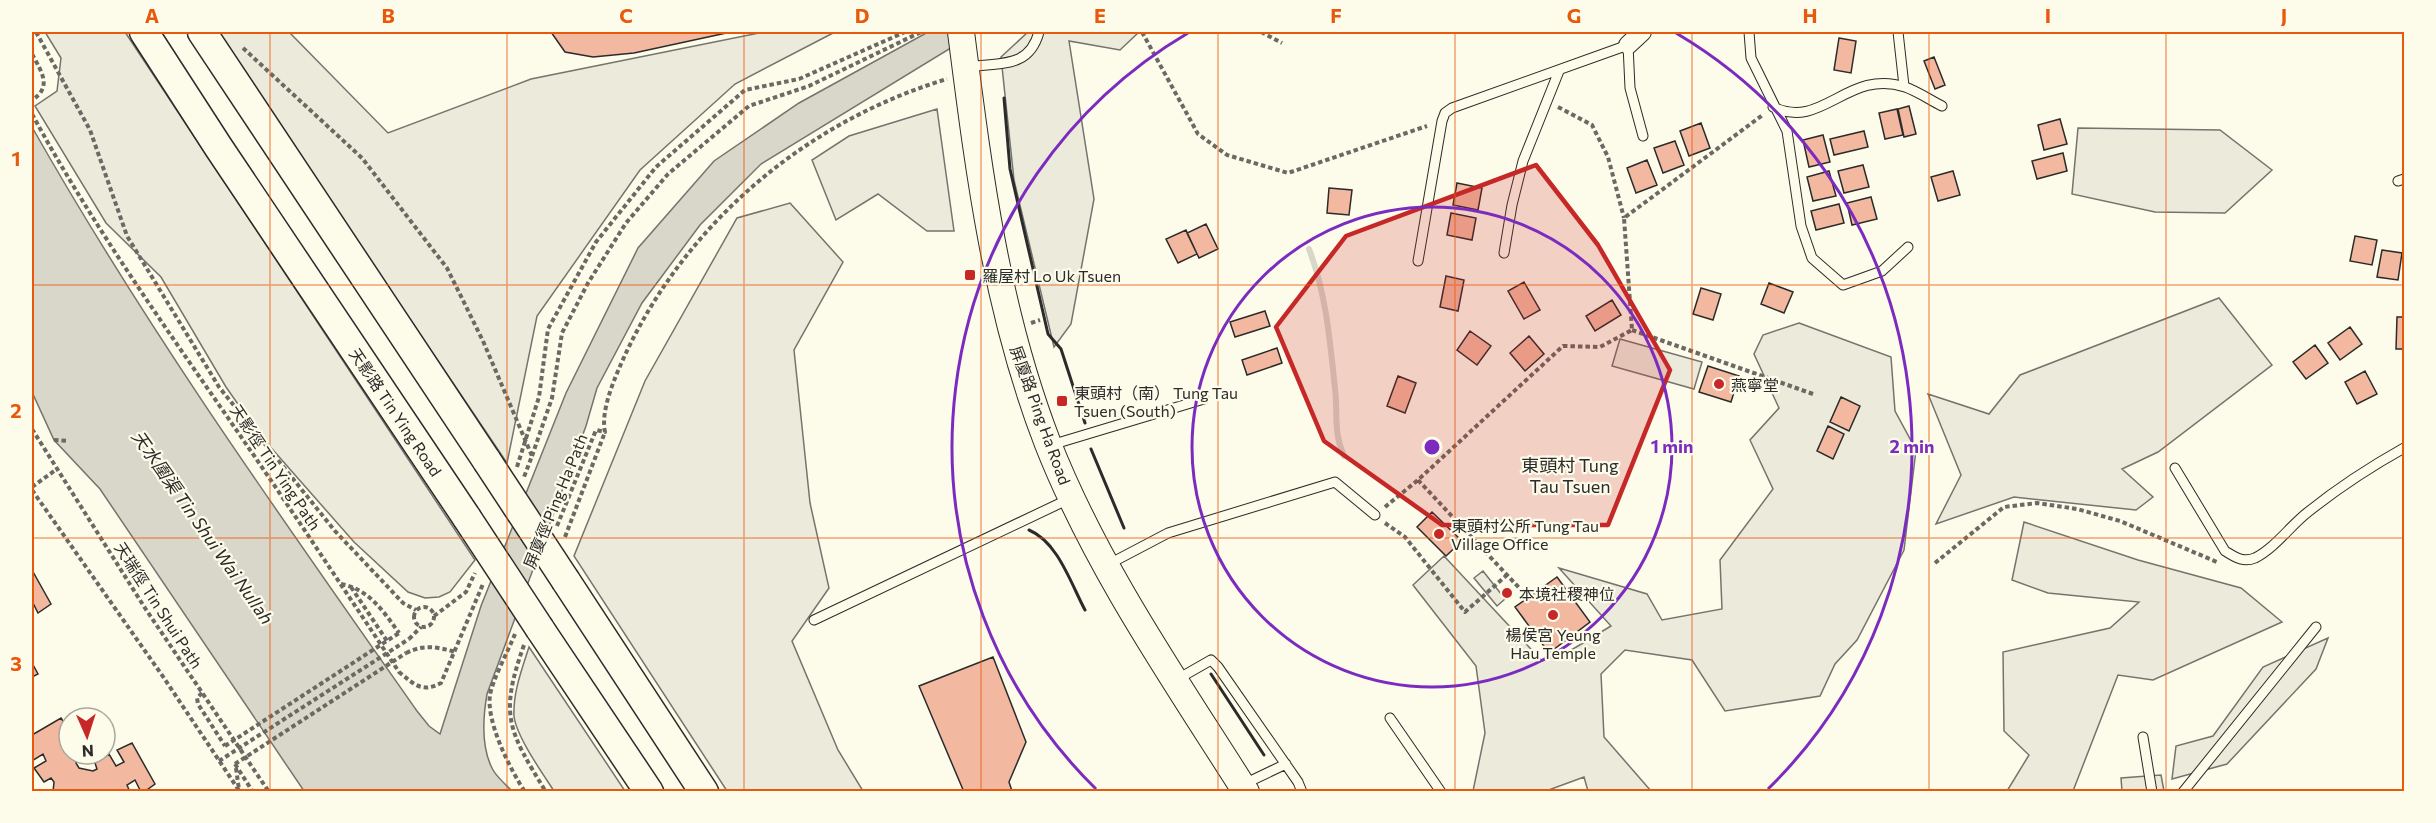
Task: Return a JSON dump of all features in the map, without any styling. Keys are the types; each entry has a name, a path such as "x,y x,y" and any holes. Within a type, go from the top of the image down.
{"main road":[{"name":"天影路 Tin Ying Road","path":"144,32 225,158 467,518 528,631 649,792"},
{"path":"202,32 704,792"}],"street":[{"path":"1628,45 1642,32"},
{"name":"屏廈路 Ping Ha Road","path":"959,56 992,251 1021,365 1049,445 1071,498 1107,566 1244,788"}],"lane":[{"path":"959,56 1024,58 1032,51 1039,32"},
{"path":"1749,32 1751,58 1773,107 1787,131 1802,226 1812,258 1844,285 1882,271 1908,247"},
{"path":"1898,32 1904,86"},
{"path":"1418,261 1442,120 1445,113 1452,108 1628,45 1629,88 1643,136"},
{"path":"1504,253 1512,205 1523,161 1559,70"},
{"path":"1773,107 1787,114 1811,112 1851,89 1876,84 1904,86 1942,106"},
{"path":"1049,445 1204,399"},
{"path":"2175,468 2225,551 2237,559 2246,561 2256,557 2347,482 2404,448"},
{"path":"1107,566 1168,533 1335,482 1375,515"},
{"path":"814,620 1071,498"},
{"path":"2182,792 2316,627"},
{"path":"1176,680 1211,660 1286,764 1302,792"},
{"path":"1390,718 1441,792"},
{"path":"2143,738 2152,792"},
{"path":"1244,788 1286,764"}],"path":[{"path":"36,32 90,130 127,236 219,387 334,531 403,603 416,610 425,607 431,610 434,616 430,625 421,627 410,639 219,760"},
{"path":"514,475 539,397 548,329 596,242 656,167 745,90 799,79 905,32"},
{"path":"532,456 552,398 562,333 588,283 626,224 668,174 749,106 809,86 921,32"},
{"path":"1143,32 1198,134 1227,155 1288,173 1442,120"},
{"path":"1261,32 1282,44"},
{"path":"242,47 362,158 447,268 483,341 526,443"},
{"path":"32,54 45,78 44,88 39,96 32,100"},
{"name":"屏廈徑 Ping Ha Path","path":"554,535 596,430 605,432 603,423 618,369 640,324 668,279 746,190 800,150 861,113 920,87 959,56"},
{"path":"1547,102 1592,125 1608,157 1624,218 1632,330"},
{"path":"1624,218 1773,107"},
{"name":"天影徑 Tin Ying Path","path":"32,114 72,187 128,272 399,672 419,689 430,689 441,683 485,579"},
{"path":"1507,575 1465,612 1405,537 1375,515 1418,480 1563,346 1600,347 1632,330 1813,394"},
{"name":"天瑞徑 Tin Shui Path","path":"32,429 202,693 269,792"},
{"path":"564,539 605,432"},
{"path":"54,440 68,441"},
{"path":"57,469 32,488 240,791"},
{"path":"1418,480 1523,592"},
{"path":"1935,563 2004,507 2037,503 2077,509 2120,521 2207,560 2225,564 2237,559"},
{"path":"202,693 197,698 198,704 225,746 399,633 382,609 361,590 341,584"},
{"path":"350,586 387,641"},
{"path":"416,610 414,620 421,627"},
{"path":"525,792 502,747 491,714 490,694 528,631"},
{"path":"528,631 511,680 510,724 522,752 546,792"},
{"path":"235,764 406,653 418,647 428,646 456,652"},
{"path":"235,764 240,791"},
{"path":"235,764 253,792"}],"highlighted area":[{"path":"1536,165 1598,245 1670,370 1608,525 1442,525 1324,441 1276,327 1346,236"}],"shaded area":[{"path":"45,32 125,32 475,560 450,592 439,597 425,598 408,592 354,542 259,434 226,387 161,277 106,223 35,106 57,91 61,58"},
{"path":"216,32 289,32 388,133 531,79 764,32 835,32 735,84 640,170 537,316 507,463"},
{"path":"1028,32 1139,32 1120,50 1069,41 1094,199 1071,324 1054,347 1014,180 1001,57"},
{"path":"937,109 954,231 927,231 878,194 836,220 812,160 849,136"},
{"path":"2078,128 2220,130 2272,170 2225,213 2155,212 2072,194"},
{"path":"790,203 843,262 794,350 810,503 829,588 792,641 838,750 863,791 727,791 574,556 645,381 737,218"},
{"path":"2219,298 2272,365 2158,452 2122,469 2153,497 2136,510 2014,497 1936,524 1961,475 1928,394 1989,414 2020,375"},
{"path":"1799,323 1891,357 1895,411 1916,450 1904,550 1857,640 1835,664 1820,696 1725,711 1692,660 1625,650 1601,674 1604,737 1651,791 1588,791 1584,777 1546,791 1473,791 1485,733 1476,666 1413,585 1444,556 1542,661 1573,649 1611,626 1559,568 1647,594 1662,620 1722,609 1720,560 1773,489 1750,440 1779,408 1754,354 1763,335"},
{"path":"1620,339 1702,362 1694,389 1612,366"},
{"path":"2024,522 2138,560 2241,588 2282,622 2153,680 2118,675 2073,791 2007,791 2029,755 2004,731 2003,652 2110,628 2139,602 2048,593 2012,580"},
{"path":"1483,571 1505,599 1497,606 1474,578"},
{"path":"2328,638 2316,669 2227,764 2172,779 2176,746 2213,736 2263,667"},
{"path":"529,647 625,791 554,791 525,744 514,716 516,689"},
{"path":"2161,775 2164,791 2122,791 2121,778"}],"water":[{"name":"天水圍渠 Tin Shui Wai Nullah","path":"928,32 977,32 761,164 700,225 642,303 597,388 586,426 487,694 484,722 486,752 495,773 512,791 304,791 100,489 54,440 32,392 32,127 122,277 217,424 417,711 429,726 440,734 481,606 566,393 638,248 714,161 799,103"}],"building":[{"path":"551,32 731,32 634,53 593,57 565,52"},
{"path":"1839,38 1856,41 1851,73 1834,70"},
{"path":"1934,57 1945,85 1935,89 1924,61"},
{"path":"1909,106 1916,134 1904,137 1898,109"},
{"path":"1897,109 1903,135 1885,139 1879,113"},
{"path":"2060,119 2067,144 2044,150 2038,125"},
{"path":"1701,123 1710,148 1689,156 1680,131"},
{"path":"1864,131 1868,147 1834,155 1830,139"},
{"path":"1823,135 1830,162 1809,167 1803,140"},
{"path":"1675,141 1684,165 1663,173 1654,148"},
{"path":"2063,153 2067,171 2037,179 2032,161"},
{"path":"1647,160 1657,185 1636,193 1627,168"},
{"path":"1863,165 1869,187 1844,193 1838,171"},
{"path":"1829,171 1836,196 1813,201 1807,177"},
{"path":"1953,171 1960,195 1938,201 1931,177"},
{"path":"1457,183 1482,188 1478,210 1453,205"},
{"path":"1329,188 1352,190 1349,215 1327,213"},
{"path":"1871,197 1877,219 1852,225 1847,203"},
{"path":"1839,204 1844,223 1816,230 1811,211"},
{"path":"1451,213 1476,218 1472,240 1447,235"},
{"path":"1206,224 1218,249 1199,258 1187,233"},
{"path":"1186,230 1197,254 1178,263 1166,239"},
{"path":"2355,236 2377,240 2372,265 2350,261"},
{"path":"2382,250 2402,253 2398,280 2377,277"},
{"path":"1446,276 1464,280 1458,311 1440,307"},
{"path":"1524,282 1540,310 1524,319 1508,291"},
{"path":"1769,283 1793,292 1784,313 1761,304"},
{"path":"1701,288 1721,294 1713,320 1693,314"},
{"path":"1612,300 1621,315 1595,331 1586,316"},
{"path":"1265,311 1270,326 1235,337 1230,322"},
{"path":"2397,317 2404,317 2404,349 2396,349"},
{"path":"2350,327 2362,344 2340,360 2328,343"},
{"path":"1470,331 1491,346 1477,365 1457,350"},
{"path":"1529,336 1544,354 1525,371 1510,353"},
{"path":"2315,345 2328,363 2306,379 2293,362"},
{"path":"1277,348 1282,363 1247,375 1242,360"},
{"name":"燕寧堂","path":"1708,366 1739,376 1731,402 1699,392"},
{"path":"2365,371 2377,394 2357,404 2345,382"},
{"path":"1398,376 1416,383 1405,413 1387,406"},
{"path":"1841,397 1860,406 1849,431 1830,422"},
{"path":"1828,426 1844,434 1833,459 1817,451"},
{"name":"東頭村公所 Tung Tau Village Office","path":"1432,512 1462,541 1446,556 1417,527"},
{"path":"32,570 51,604 38,613 32,601"},
{"name":"楊侯宮 Yeung Hau Temple","path":"1557,577 1590,622 1549,653 1515,607"},
{"path":"993,657 1026,742 1009,782 1012,791 964,792 919,686"},
{"path":"32,663 38,674 32,677"},
{"path":"57,720 57,766 78,766 93,771 97,769 96,766 117,766 124,762 117,750 132,743 155,784 144,792 141,792 135,780 127,785 130,792 53,792 54,782 51,778 44,782 34,768 46,761 43,754 32,761 32,735"}],"waterway":[{"path":"1309,249 1320,283 1326,318 1335,389 1337,431 1344,456"}],"wall":[{"path":"1004,98 1010,169 1048,334 1061,349 1085,423"},
{"path":"1091,449 1124,528"},
{"path":"1029,530 1039,536 1056,554 1085,610"},
{"path":"1211,674 1264,755"}],"place":[{"name":"羅屋村 Lo Uk Tsuen","path":"970,275"},
{"name":"燕寧堂","path":"1719,384"},
{"name":"東頭村（南） Tung Tau Tsuen (South)","path":"1062,401"},
{"name":"東頭村公所 Tung Tau Village Office","path":"1439,534"},
{"name":"本境社稷神位","path":"1507,593"},
{"name":"楊侯宮 Yeung Hau Temple","path":"1553,615"}],"district":[{"name":"東頭村 Tung Tau Tsuen","path":"1570,475"}]}
